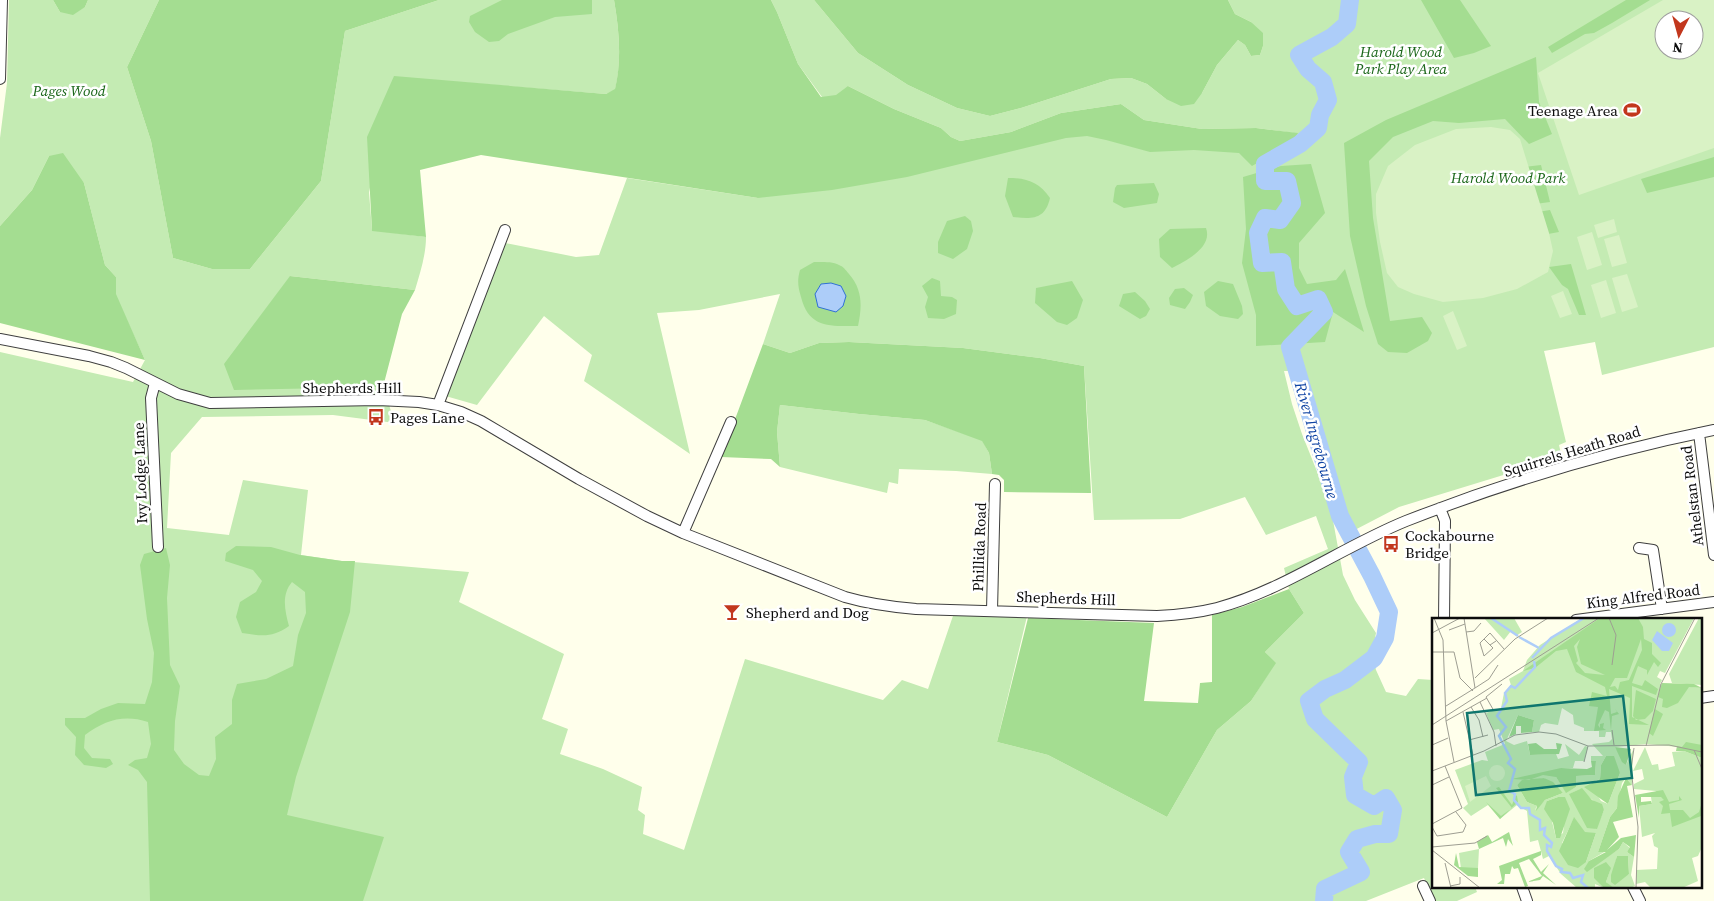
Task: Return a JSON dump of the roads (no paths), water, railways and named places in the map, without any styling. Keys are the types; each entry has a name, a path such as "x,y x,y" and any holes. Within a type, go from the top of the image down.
{"street":[{"path":"0,79 2,0"},
{"path":"438,405 505,230"},
{"name":"Shepherds Hill","path":"0,339 89,356 126,368 178,394 210,403 378,400 438,405 481,421 607,495 683,533 813,585 865,603 887,607 1157,616 1191,614 1245,599 1376,535 1440,508"},
{"name":"Ivy Lodge Lane","path":"155,383 151,398 158,547"},
{"path":"683,533 731,422"},
{"name":"Squirrels Heath Road","path":"1440,508 1577,462 1646,444 1714,430"},
{"name":"Athelstan Road","path":"1699,433 1714,555"},
{"name":"Phillida Road","path":"992,611 995,484"},
{"path":"1440,508 1444,521 1444,618"},
{"path":"1639,548 1653,550 1662,609"},
{"name":"King Alfred Road","path":"1592,618 1714,602"},
{"path":"1423,886 1430,901"},
{"path":"1522,888 1527,901"},
{"path":"1634,888 1640,901"}],"water":[{"path":"831,283 841,286 846,296 843,306 836,312 818,307 815,294 821,284"}],"waterway":[{"name":"River Ingrebourne","path":"1324,901 1325,889 1361,872 1349,852 1357,839 1375,834 1389,834 1393,810 1386,798 1374,806 1355,795 1353,777 1359,762 1315,719 1309,701 1325,689 1345,680 1374,658 1385,638 1389,612 1340,516 1290,347 1324,312 1318,299 1297,306 1286,289 1282,262 1262,263 1258,233 1265,218 1280,220 1292,203 1287,181 1265,181 1265,164 1300,144 1318,128 1320,115 1328,100 1323,82 1308,69 1299,55 1332,37 1347,24 1350,0"}],"place":[{"name":"Teenage Area","path":"1632,110"},
{"name":"Pages Lane","path":"376,417"},
{"name":"Cockabourne Bridge","path":"1391,544"},
{"name":"Shepherd and Dog","path":"732,612"}],"park label":[{"name":"Harold Wood Park Play Area","path":"1401,60"},
{"name":"Pages Wood","path":"69,90"},
{"name":"Harold Wood Park","path":"1508,177"}]}
